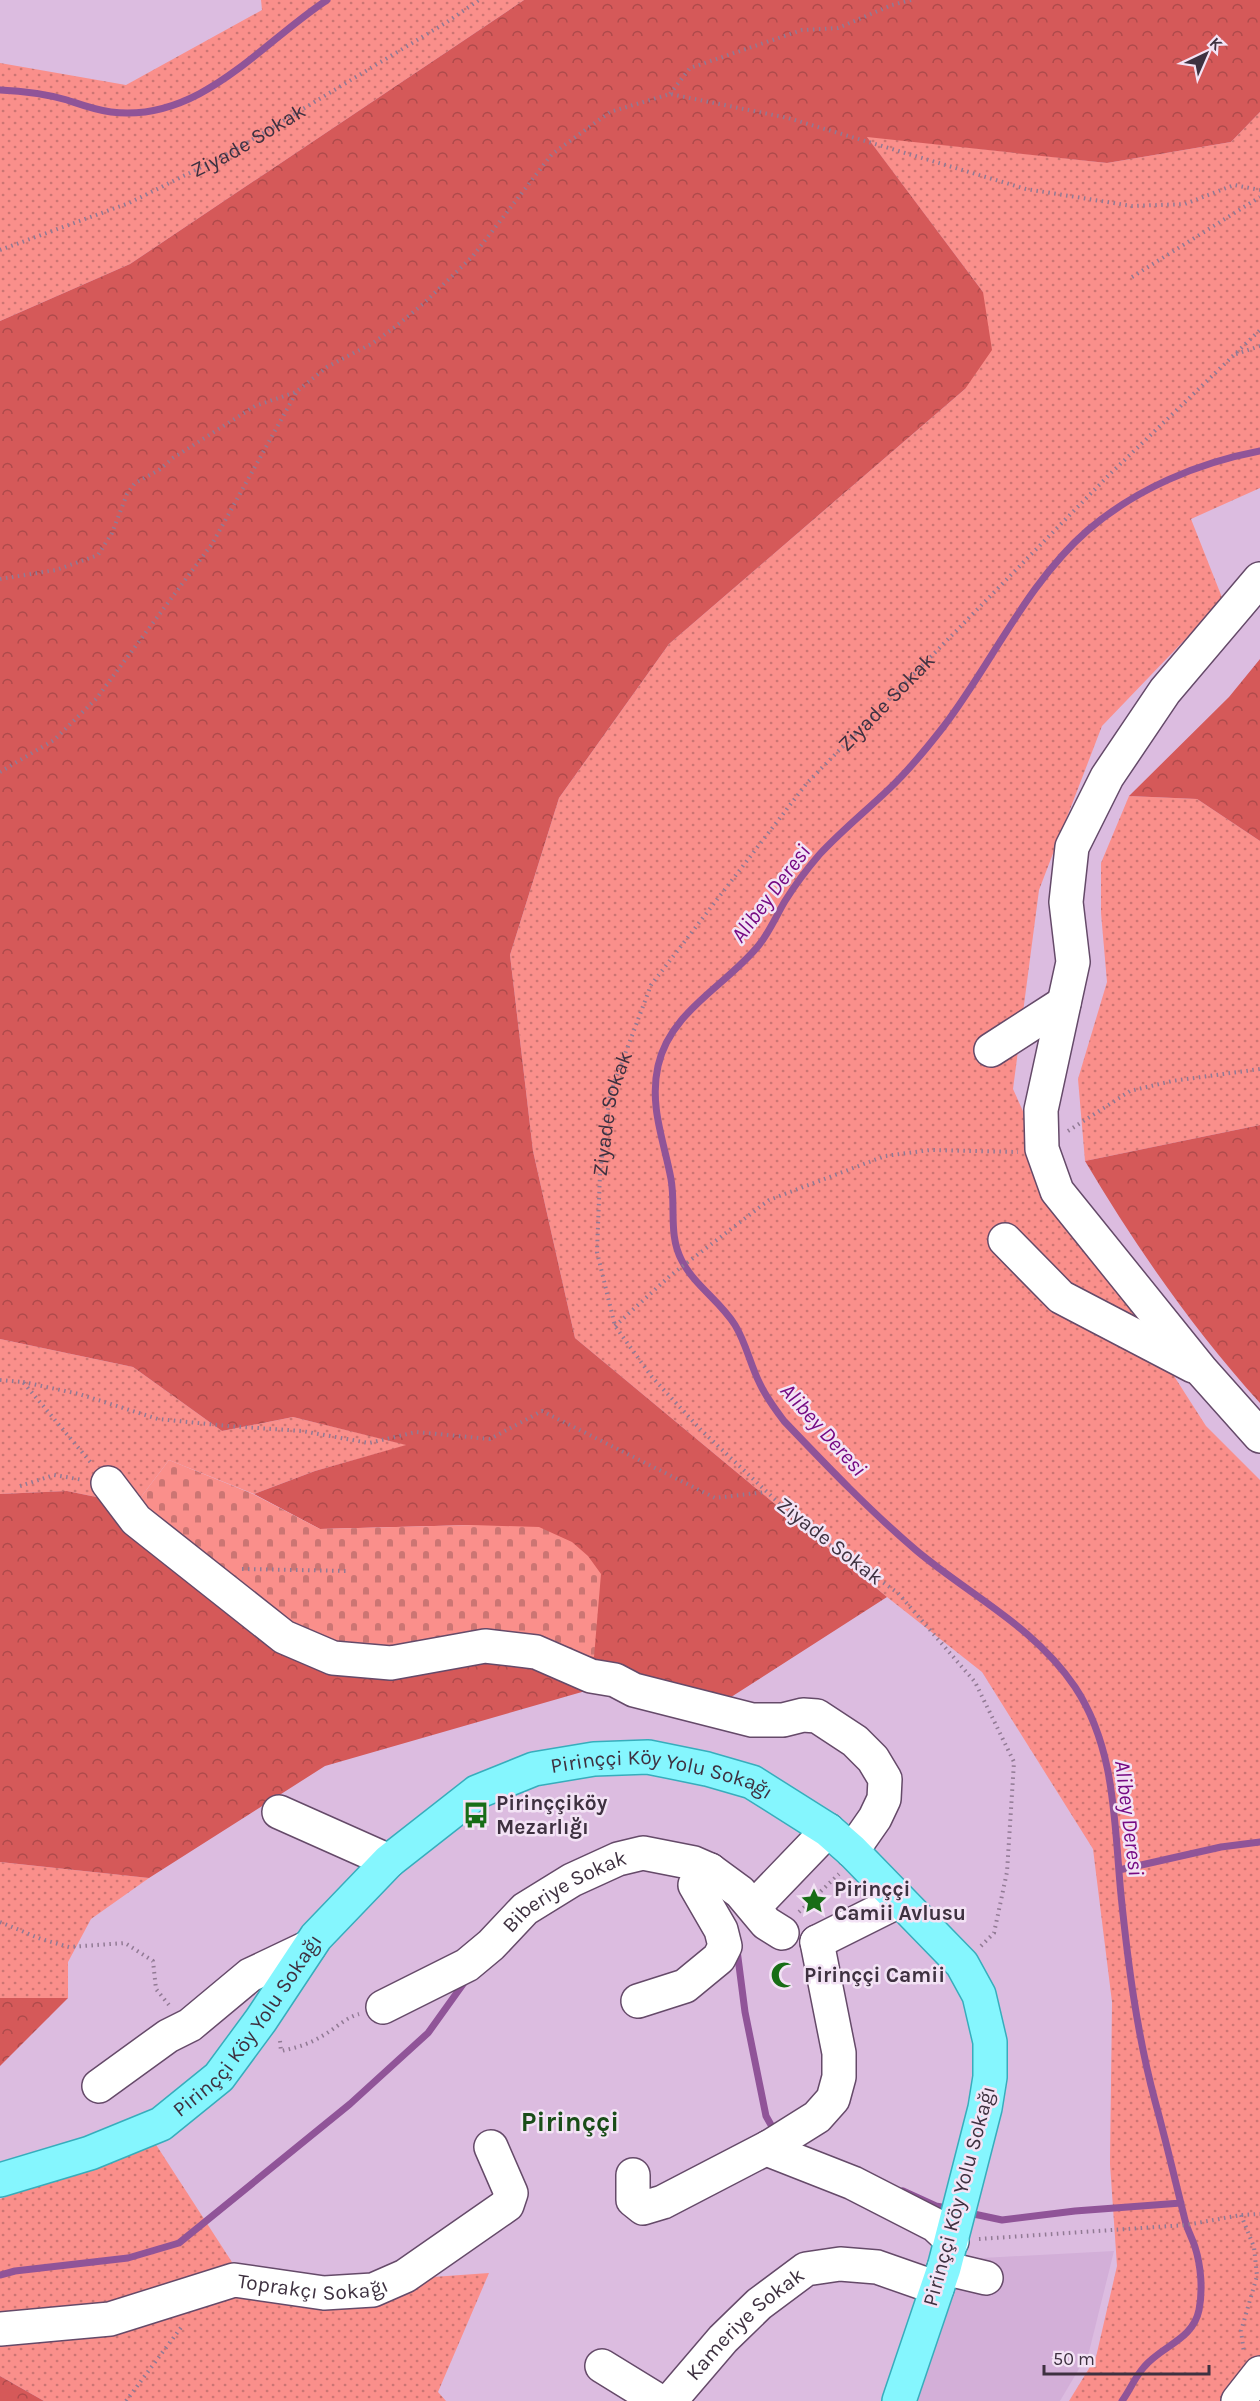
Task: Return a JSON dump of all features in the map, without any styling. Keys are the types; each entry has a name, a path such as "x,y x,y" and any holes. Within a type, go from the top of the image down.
{"main road":[{"name":"Pirinççi Köy Yolu Sokağı","path":"0,2180 90,2153 161,2124 219,2077 273,2003 316,1937 389,1861 477,1792 534,1769 594,1759 648,1757 707,1769 752,1782 828,1830 962,1964 979,1995 990,2042 986,2108 950,2244 899,2401"}],"street":[{"path":"1260,579 1165,691 1107,777 1072,847 1066,902 1073,962 1041,1110 1042,1149 1057,1191 1202,1371 1260,1436"},
{"path":"991,1050 1064,1003"},
{"path":"1005,1240 1061,1298 1202,1371"},
{"path":"108,1483 136,1520 275,1630 333,1658 391,1663 485,1646 537,1652 591,1676 615,1680 634,1690 752,1720 783,1720 802,1715 817,1716 855,1741 873,1760 885,1779 884,1799 854,1854"},
{"path":"279,1812 389,1861"},
{"path":"754,1907 828,1830"},
{"name":"Biberiye Sokak","path":"383,2007 467,1965 491,1945 525,1909 572,1880 618,1859 642,1853 694,1863 710,1870 740,1892 766,1923 797,1932"},
{"path":"638,2001 685,1986 719,1958 725,1946 721,1929 695,1885 710,1870"},
{"path":"633,2175 633,2200 643,2208 663,2202 782,2139 817,2117 833,2099 839,2077 839,2053 797,1932 898,1900"},
{"path":"99,2086 168,2036 190,2025 250,1974 309,1947"},
{"path":"782,2139 774,2152 853,2183 936,2225 950,2244"},
{"name":"Toprakçı Sokağı","path":"0,2329 110,2319 234,2280 324,2293 373,2290 405,2276 507,2205 511,2193 491,2147"},
{"name":"Kameriye Sokak","path":"670,2401 723,2339 759,2304 806,2269 840,2264 877,2267 950,2244 986,2278"},
{"path":"602,2366 659,2401"}],"path":[{"name":"Ziyade Sokak","path":"0,250 129,203 230,153 447,22 479,0"},
{"path":"670,94 690,68 802,30 838,28 892,5 911,0"},
{"path":"0,579 56,570 98,555 112,533 127,495 135,483 159,470 172,458 255,406 296,392 327,367 373,343 423,304 473,256 552,154 610,112 670,94 788,118 1026,189 1132,206 1185,204 1234,185 1260,190"},
{"path":"1132,277 1260,197"},
{"name":"Ziyade Sokak","path":"962,1964 994,1933 1007,1872 1014,1762 975,1682 898,1593 806,1528 701,1430 651,1377 615,1326 597,1252 600,1173 610,1094 651,985 807,783 1110,474 1260,330"},
{"path":"1235,354 1260,346"},
{"path":"0,772 54,740 96,699 212,544 296,392"},
{"path":"615,1326 671,1275 769,1200 885,1156 930,1150 1014,1152 1042,1149 1130,1091 1193,1077 1260,1069"},
{"path":"0,1380 23,1382 80,1394 158,1419 302,1431 369,1443 416,1432 490,1439 542,1411 715,1497 767,1492"},
{"path":"23,1382 108,1483"},
{"path":"797,1932 854,1854"},
{"path":"0,1922 41,1939 69,1947 125,1944 153,1961 156,1989 190,2025"},
{"path":"273,2003 282,2051 321,2037 349,2017 383,2007"},
{"path":"950,2244 1186,2225 1241,2215 1260,2214"},
{"path":"1241,2215 1254,2247 1257,2276 1241,2331 1248,2388"},
{"path":"126,2401 187,2320"}],"shaded area":[{"path":"1114,2251 1089,2352 1060,2401 915,2401 964,2259"}],"green space":[{"path":"261,0 524,0 130,264 0,321 0,63 126,85 262,10"},
{"path":"524,0 1260,0 1260,112 1231,142 1107,163 867,137 983,292 992,350 965,389 669,644 559,798 510,955 533,1151 575,1338 887,1597 728,1699 641,1675 325,1766 149,1878 0,1862 0,1494 67,1491 135,1505 289,1631 472,1525 320,1529 254,1494 315,1471 406,1445 293,1417 222,1431 133,1367 0,1339 0,321 130,264"},
{"path":"1260,112 1260,488 1191,519 1223,600 1102,726 1039,890 1013,1089 1067,1209 1206,1426 1260,1480 1260,2380 1240,2401 1069,2401 1096,2357 1117,2266 1110,2164 1112,2002 1093,1849 982,1672 887,1597 575,1338 533,1151 510,955 559,798 669,644 965,389 983,292 866,136 1107,163 1231,142"},
{"path":"1260,659 1260,841 1197,799 1129,796 1229,697"},
{"path":"1129,796 1197,799 1260,841 1260,1125 1085,1161 1078,1079 1107,982 1101,913 1101,863"},
{"path":"1260,1125 1260,1403 1235,1375 1166,1286 1124,1225 1085,1161"},
{"path":"0,1339 133,1367 222,1431 293,1417 408,1445 315,1471 254,1494 169,1460 135,1505 67,1491 0,1494"},
{"path":"169,1460 253,1494 320,1529 472,1525 539,1527 572,1542 588,1556 601,1574 594,1657 503,1636 391,1656 289,1631 135,1505"},
{"path":"0,1862 149,1878 91,1919 68,1962 68,1998 0,1998"},
{"path":"0,1998 68,1998 0,2066"},
{"path":"153,2140 250,2290 489,2273 438,2392 446,2401 44,2401 0,2376 0,2199"},
{"path":"0,2376 44,2401 0,2401"}],"waterway":[{"name":"Alibey Deresi","path":"0,90 51,96 111,112 143,112 173,105 201,93 227,77 327,0"},
{"name":"Alibey Deresi","path":"1122,2401 1144,2367 1190,2329 1199,2310 1201,2286 1197,2254 1185,2220 1138,2025 1124,1921 1111,1787 1098,1736 1075,1687 1041,1647 1022,1629 900,1536 816,1455 784,1421 771,1403 762,1389 735,1325 687,1270 678,1251 674,1231 671,1179 658,1123 655,1095 658,1066 664,1047 674,1030 687,1014 746,960 759,945 789,895 819,855 911,767 944,726 1028,599 1066,551 1107,515 1147,490 1191,470 1260,451"},
{"path":"1119,1870 1221,1847 1260,1842"},
{"path":"737,1950 745,2012 766,2116 775,2132"},
{"path":"0,2275 15,2271 128,2258 179,2243 350,2104 428,2033 466,1980"},
{"path":"903,2191 936,2206 952,2209"},
{"path":"969,2213 1002,2220 1075,2211 1181,2203"}],"place":[{"name":"Pirinççiköy Mezarlığı","path":"476,1815"},
{"name":"Pirinççi Camii Avlusu","path":"814,1901"},
{"name":"Pirinççi Camii","path":"784,1975"}],"district":[{"name":"Pirinççi","path":"570,2122"}]}
